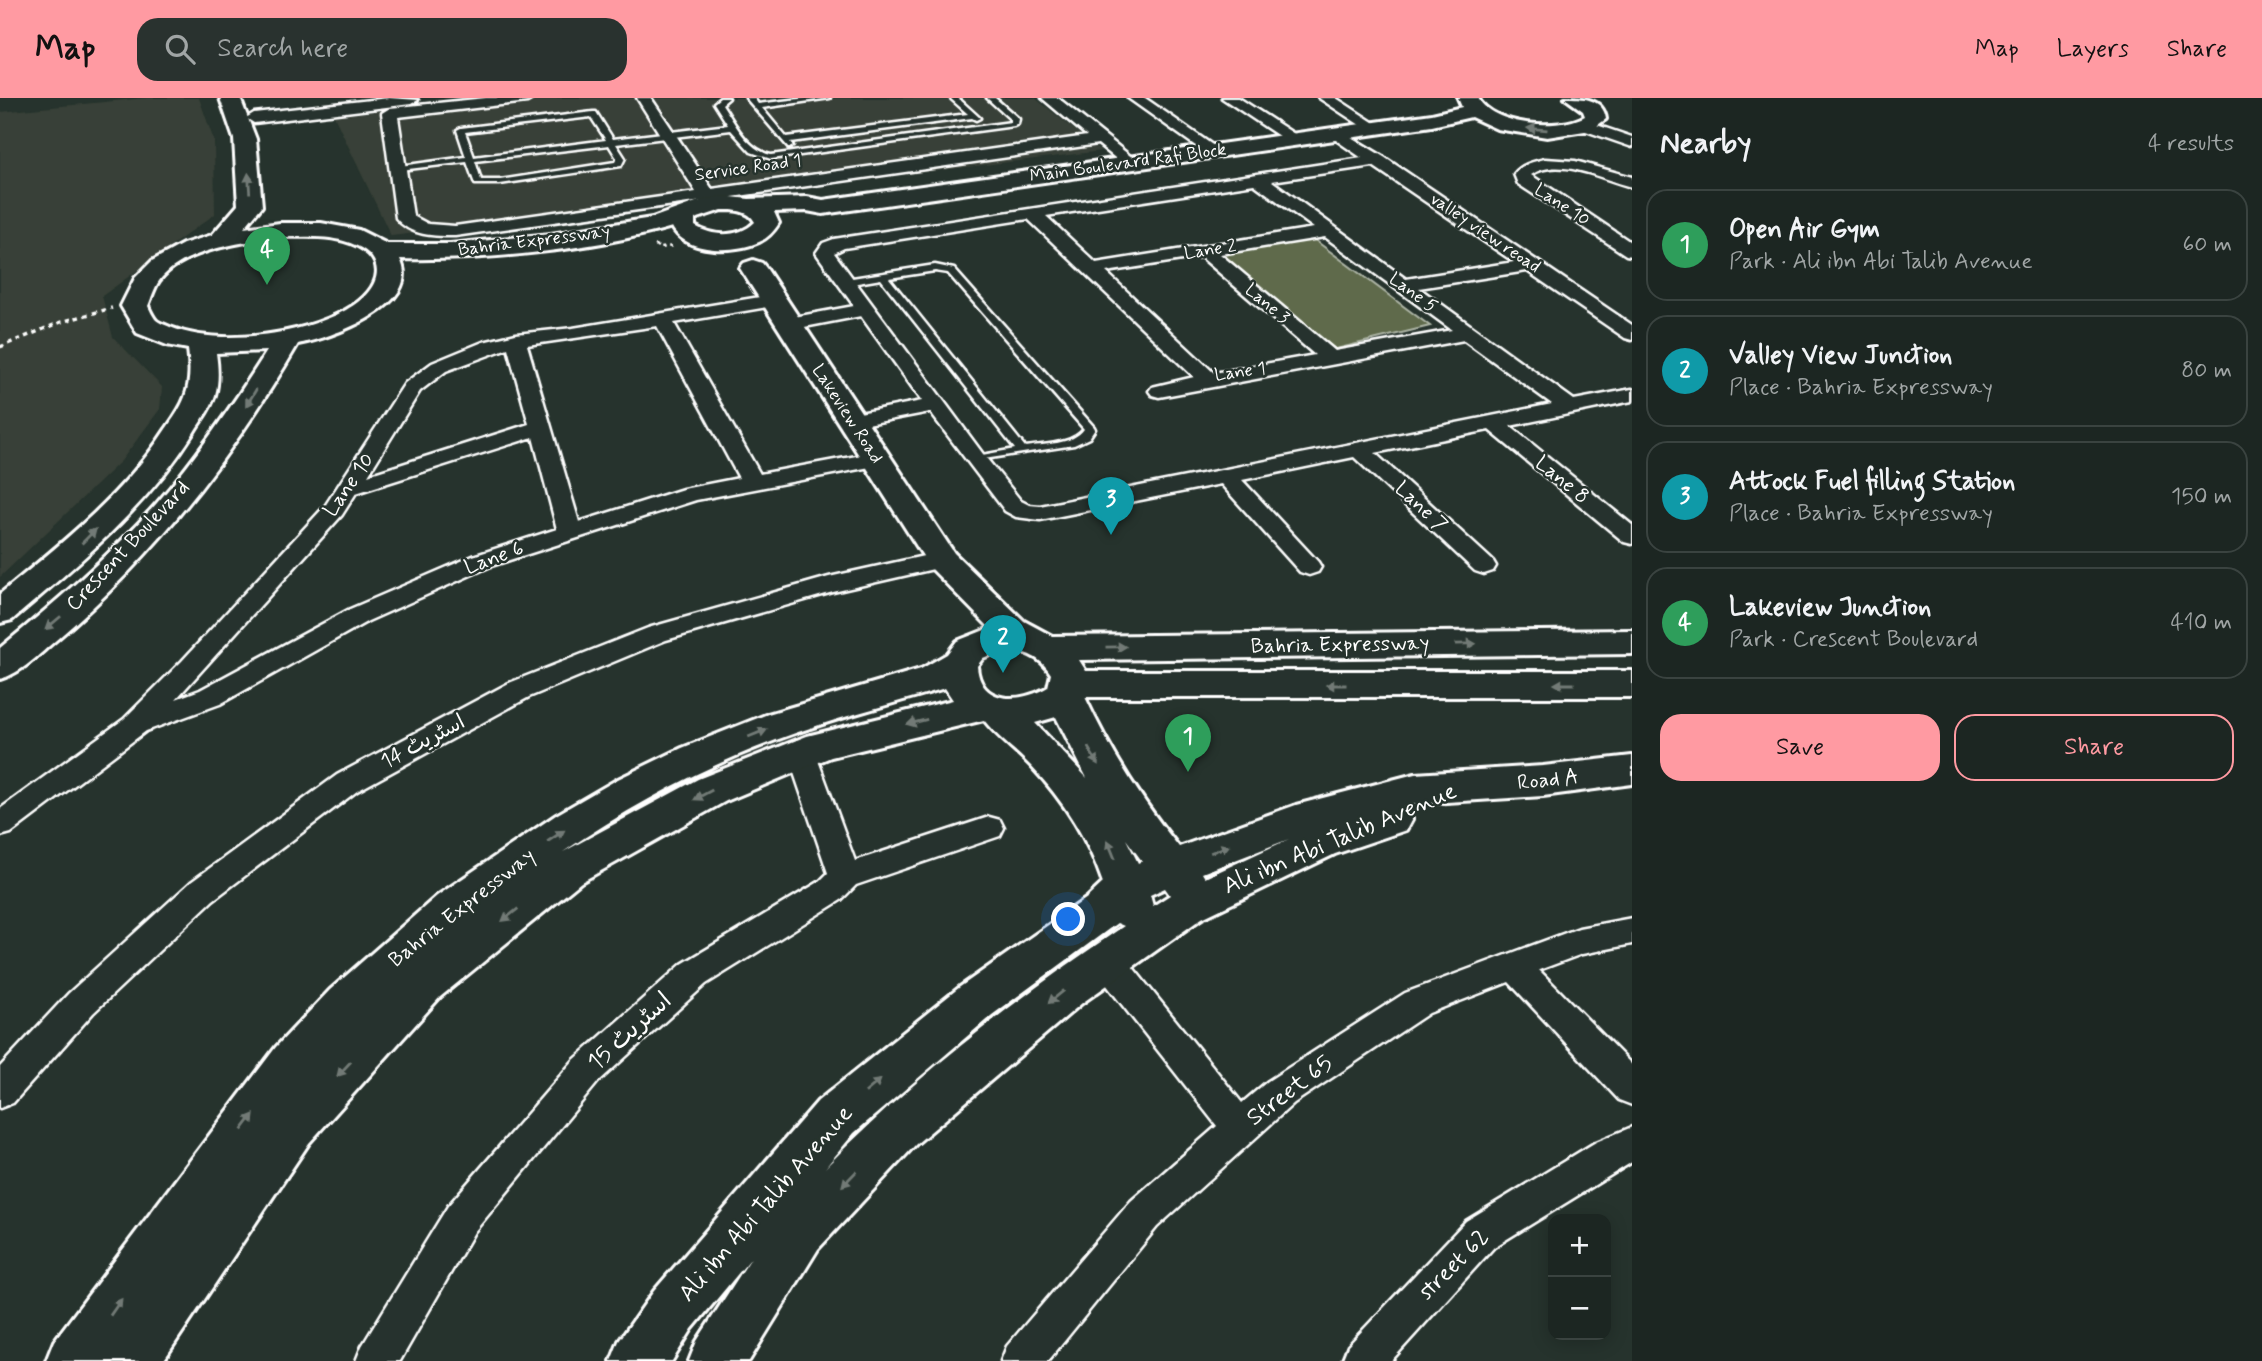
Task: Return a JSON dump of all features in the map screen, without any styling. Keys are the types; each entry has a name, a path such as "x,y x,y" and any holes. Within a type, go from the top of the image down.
{"main road":[{"path":"221,240 250,206 245,139 230,98"},
{"path":"1477,109 1534,130 1557,131 1584,110 1616,98"},
{"path":"249,108 259,131 272,207 299,230"},
{"name":"Main Boulevard Rafi Block","path":"823,207 1432,120 1477,109"},
{"path":"695,229 697,208 709,199 749,206 807,204 823,207"},
{"path":"695,229 752,268 756,261 751,245 767,220 763,214 749,206"},
{"path":"695,229 728,241 816,215 823,207"},
{"name":"Bahria Expressway","path":"382,251 446,253 516,246 655,225 695,229"},
{"name":"Bahria Expressway","path":"389,284 454,267 695,229"},
{"path":"299,230 349,235 382,251 392,272 389,284 376,300 354,316 323,330 287,340 229,347 174,340 152,331 139,319 134,305 138,290 150,275 181,256 221,240 260,232 299,230"},
{"name":"Lakeview Road","path":"752,268 942,560"},
{"name":"Crescent Boulevard","path":"0,667 113,569 169,509 247,406 287,340"},
{"name":"Crescent Boulevard","path":"0,612 82,543 139,486 177,437 201,394 204,375 202,345"},
{"path":"942,560 1011,629 1040,645 1065,664 1067,689 1089,749 1124,807 1185,883"},
{"path":"942,560 963,656 957,678 966,694 991,709 1041,749 1078,792 1108,841 1126,887 1123,949"},
{"path":"963,656 997,638 1040,645"},
{"name":"Bahria Expressway","path":"1040,645 1632,642"},
{"name":"Bahria Expressway","path":"74,1361 106,1321 202,1182 299,1055 405,946 523,858 623,794 760,731 934,678 963,656"},
{"name":"Bahria Expressway","path":"1067,689 1632,684"},
{"path":"991,709 1030,713 1043,709 1067,689"},
{"name":"Bahria Expressway","path":"130,1361 291,1127 424,983 566,870 712,790 821,746 991,709"},
{"name":"Road A","path":"1463,788 1632,770"},
{"name":"Ali ibn Abi Talib Avenue","path":"639,1361 673,1310 836,1117 976,1001 1102,910 1126,887 1241,878 1320,843 1429,807 1463,788"},
{"name":"Ali ibn Abi Talib Avenue","path":"717,1361 799,1231 898,1128 1035,1014 1123,949 1185,883"}],"street":[{"path":"276,98 284,115"},
{"path":"249,108 284,115 428,98"},
{"path":"644,98 709,199"},
{"path":"1049,98 1131,163"},
{"path":"1135,98 1213,151"},
{"path":"1229,98 1294,139"},
{"path":"1326,98 1374,128"},
{"path":"400,169 390,113 520,99"},
{"path":"1584,110 1632,142"},
{"name":"valley view reoad","path":"1336,133 1523,260 1627,326"},
{"name":"Service Road 1","path":"400,169 405,218 413,225 431,231 455,231 709,199 1101,139"},
{"path":"1378,160 828,247 825,253 975,459 1013,506 1024,512 1040,513 1568,406 1627,400"},
{"name":"Lane 10","path":"1632,182 1575,165 1557,163 1528,168 1522,174 1524,180 1632,251"},
{"name":"Lane 5","path":"1259,180 1568,406"},
{"name":"Lane 1","path":"1032,213 1209,380 1468,333"},
{"path":"1599,230 1621,226"},
{"name":"Lane 2","path":"1092,270 1329,231"},
{"name":"Lane 3","path":"1204,250 1330,357"},
{"path":"1396,280 1523,260"},
{"name":"Lane 10","path":"0,825 134,726 258,596 334,510 412,387 439,367 491,346 516,340 663,320 867,309"},
{"path":"663,320 752,481"},
{"path":"516,340 570,531"},
{"path":"1159,391 1209,380"},
{"path":"852,421 936,405"},
{"name":"Lane 8","path":"1492,422 1632,537"},
{"path":"349,488 540,428"},
{"name":"Lane 7","path":"1358,449 1484,566"},
{"name":"Lane 6","path":"134,726 211,697 359,615 482,561 691,494 878,459"},
{"path":"1225,475 1309,567"},
{"name":"اسٹریٹ 14","path":"0,1092 81,1003 202,891 347,783 519,691 657,634 829,585 942,560"},
{"path":"802,755 845,876"},
{"name":"اسٹریٹ 15","path":"377,1361 461,1219 586,1071 694,974 830,891 845,876 989,828"},
{"name":"Street 65","path":"1022,1361 1144,1214 1281,1092 1417,1003 1579,942 1632,931"},
{"path":"1123,949 1240,1128"},
{"path":"1514,966 1632,1088"},
{"name":"street 62","path":"1363,1361 1480,1234 1609,1154 1632,1144"}],"lane":[{"path":"726,98 718,103 734,127 756,154 771,158 990,129 1016,122 991,98"},
{"path":"750,98 797,155"},
{"path":"757,106 826,98"},
{"path":"954,98 990,129"},
{"path":"520,99 520,121"},
{"path":"593,114 621,158 618,164 500,182 478,182 461,130 520,121 593,114"},
{"path":"785,140 973,116"},
{"path":"400,169 734,127"},
{"path":"846,282 935,268 951,271 1090,429 1086,436 1074,442 975,459"},
{"path":"883,276 1022,451"}],"path":[{"path":"0,347 61,322 105,309 134,305"}],"shaded area":[{"path":"146,98 199,98 214,141 215,214 102,296 113,337 162,387 160,409 121,461 0,577 0,112"},
{"path":"491,98 1035,98 1101,151 391,236 334,116"}],"green space":[{"path":"1308,235 1430,326 1328,351 1209,251"}],"place":[{"name":"Lakeview Junction","path":"267,285"},
{"name":"Attock Fuel filling Station","path":"1111,535"},
{"name":"Valley View Junction","path":"1003,673"},
{"name":"Open Air Gym","path":"1188,772"}]}
